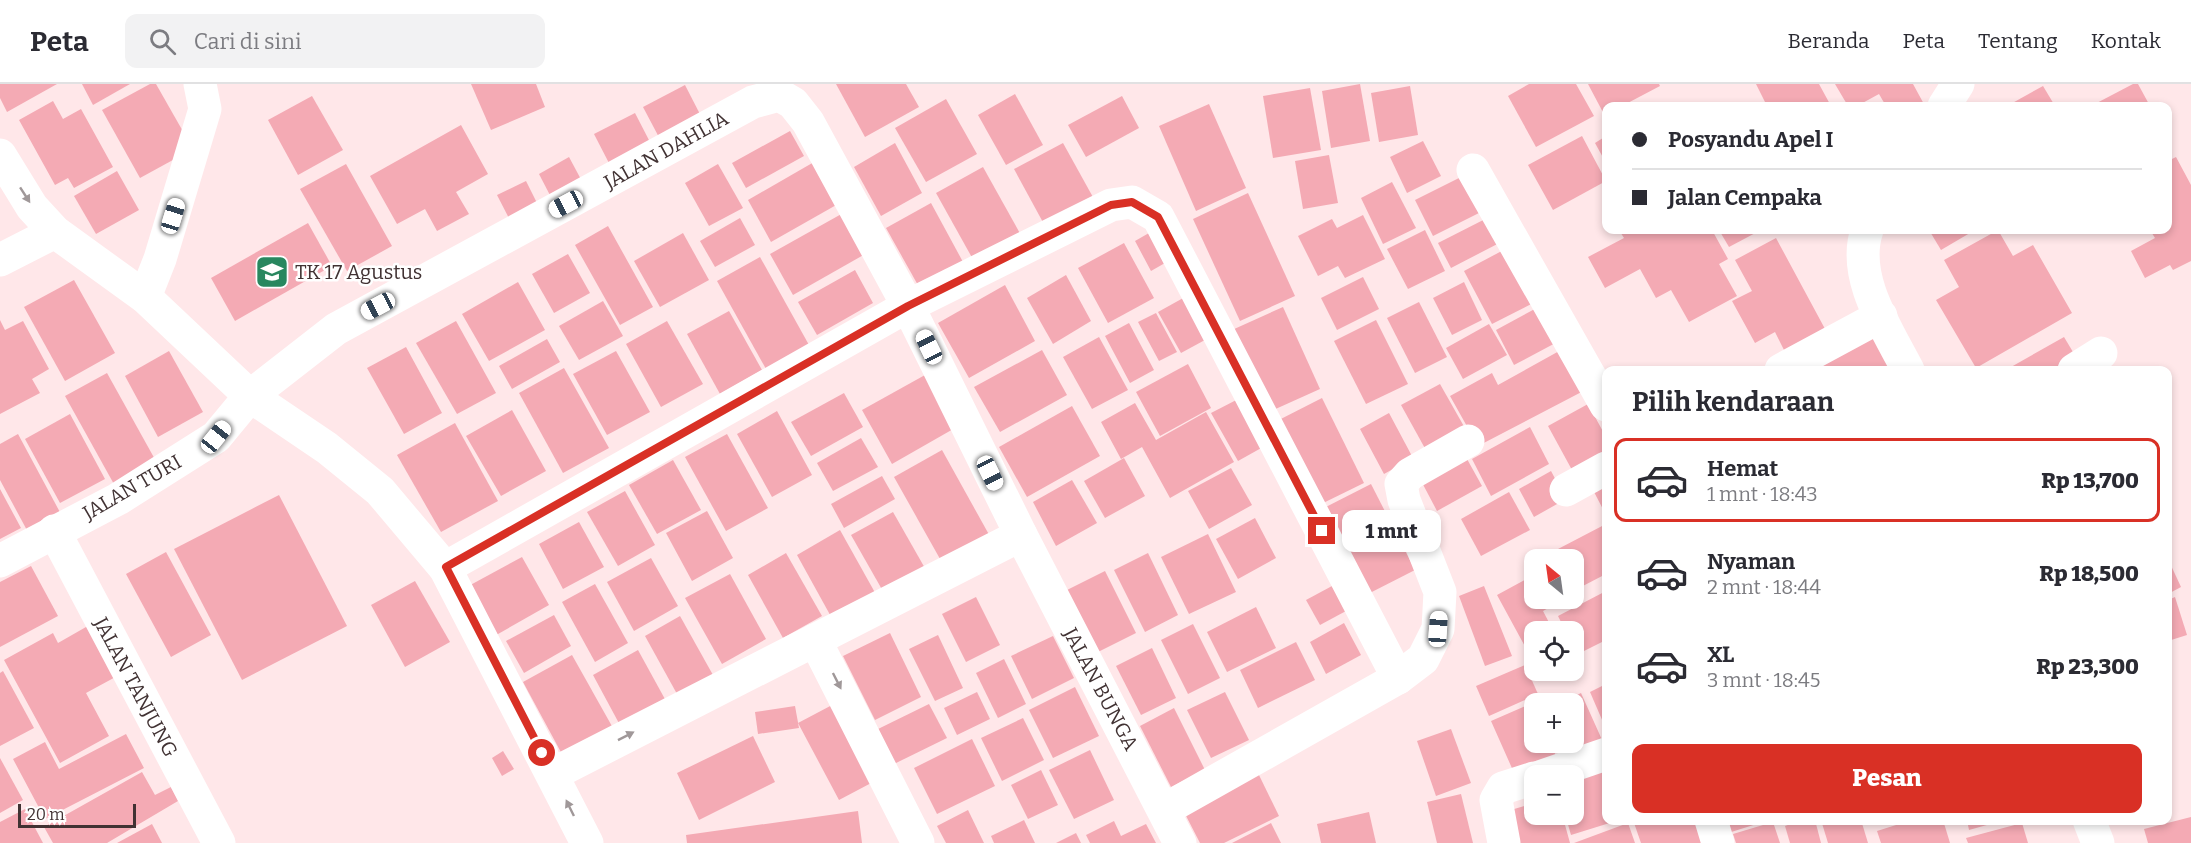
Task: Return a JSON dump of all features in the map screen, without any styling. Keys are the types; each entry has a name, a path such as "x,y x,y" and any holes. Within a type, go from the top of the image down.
{"street":[{"path":"145,297 160,259 205,109 200,84"},
{"path":"1947,102 1958,84"},
{"name":"JALAN DAHLIA","path":"250,396 336,329 753,102 779,95 793,103 808,122 908,306"},
{"path":"0,155 32,207 55,232 145,297 250,396 327,448 380,491 446,567 586,843"},
{"path":"1473,170 1602,398"},
{"path":"446,567 908,306 1111,205 1132,202 1158,217 1398,678"},
{"path":"0,260 55,232"},
{"path":"1866,234 1862,250 1863,271 1881,316 1906,366"},
{"name":"JALAN BUNGA","path":"908,306 1021,535 1180,843"},
{"path":"1788,366 1881,316"},
{"path":"2080,366 2101,353"},
{"name":"JALAN TURI","path":"0,561 118,499 216,437 250,396"},
{"path":"1164,810 1398,678 1423,659 1438,629 1440,592 1404,500 1401,484 1410,474 1468,441"},
{"path":"1566,490 1602,470"},
{"name":"JALAN TANJUNG","path":"54,531 219,843"},
{"path":"553,774 1021,535"},
{"path":"815,640 918,843"},
{"path":"1574,765 1602,755"},
{"path":"1504,843 1496,800 1503,788 1524,781"},
{"path":"1713,825 1718,843"},
{"path":"2091,825 2098,843"}],"building":[{"path":"0,84 57,84 7,112 0,98"},
{"path":"82,84 130,84 93,105"},
{"path":"150,84 156,84 193,149 140,178 102,110"},
{"path":"471,84 536,84 545,107 491,130"},
{"path":"836,84 906,84 919,107 865,137"},
{"path":"1360,84 1370,141 1331,148 1322,91"},
{"path":"1529,84 1576,84 1594,116 1536,147 1508,96"},
{"path":"1588,84 1659,84 1660,86 1630,102 1602,102 1602,110"},
{"path":"1756,84 1819,84 1829,102 1765,102"},
{"path":"1835,84 1913,84 1923,102 1884,102 1879,94 1864,102 1846,102"},
{"path":"2133,84 2138,84 2148,102 2099,102"},
{"path":"685,85 704,122 662,143 643,107"},
{"path":"1410,86 1418,135 1379,142 1371,93"},
{"path":"2043,86 2053,102 2014,102"},
{"path":"1310,88 1321,150 1273,158 1263,96"},
{"path":"1015,94 1043,145 1006,165 978,115"},
{"path":"312,96 343,150 298,175 268,120"},
{"path":"1122,96 1139,128 1086,157 1068,125"},
{"path":"946,99 977,154 926,182 895,128"},
{"path":"53,101 63,119 81,109 113,167 74,188 68,178 55,185 19,120"},
{"path":"1209,104 1246,188 1196,211 1159,126"},
{"path":"635,113 652,146 611,167 594,134"},
{"path":"461,125 488,174 456,192 469,214 437,231 425,209 397,224 370,176"},
{"path":"790,131 804,156 746,188 732,163"},
{"path":"1582,136 1602,174 1602,183 1553,210 1528,165"},
{"path":"1602,139 1602,156 1595,143"},
{"path":"1423,141 1441,176 1407,193 1390,157"},
{"path":"895,143 922,193 881,216 854,167"},
{"path":"1063,143 1094,199 1045,226 1014,169"},
{"path":"1329,155 1338,203 1303,209 1295,161"},
{"path":"569,157 584,185 553,201 539,174"},
{"path":"2176,157 2191,185 2191,261 2173,270 2170,265 2145,278 2131,251 2155,238 2152,234 2172,234 2172,159"},
{"path":"814,162 838,204 771,242 748,200"},
{"path":"346,164 392,246 347,271 300,189"},
{"path":"718,164 743,208 709,226 685,183"},
{"path":"983,167 1022,237 975,263 936,193"},
{"path":"117,171 139,210 96,234 74,196"},
{"path":"1467,174 1485,210 1433,236 1415,200"},
{"path":"526,181 541,211 513,226 497,195"},
{"path":"1392,182 1416,228 1383,244 1361,198"},
{"path":"1248,193 1295,296 1240,321 1193,219"},
{"path":"931,203 963,262 919,287 886,228"},
{"path":"845,212 867,253 793,295 770,254"},
{"path":"1495,214 1507,239 1451,268 1438,243"},
{"path":"1363,215 1385,259 1345,278 1338,266 1318,276 1298,236 1332,219 1337,228"},
{"path":"740,218 755,245 715,267 700,241"},
{"name":"TK 17 Agustus","path":"308,223 332,266 235,321 211,278"},
{"path":"608,226 653,307 620,325 575,245"},
{"path":"1156,229 1172,259 1151,271 1135,241"},
{"path":"1425,230 1445,271 1408,289 1387,249"},
{"path":"683,233 709,280 660,307 634,261"},
{"path":"1622,234 1714,234 1728,259 1719,264 1737,296 1689,322 1671,290 1656,298 1640,269 1605,288 1588,257 1624,238"},
{"path":"1721,234 1753,234 1729,247"},
{"path":"1931,234 1968,234 1941,250"},
{"path":"1991,234 2000,234 2013,256 2033,245 2072,313 1979,366 1975,366 1936,300 1959,287 1944,260"},
{"path":"1776,238 1831,340 1790,362 1775,332 1755,343 1732,301 1752,291 1735,260"},
{"path":"1124,243 1154,298 1108,323 1078,268"},
{"path":"1513,245 1541,299 1492,324 1464,271"},
{"path":"568,254 590,293 554,313 532,274"},
{"path":"760,257 809,345 766,369 717,281"},
{"path":"855,270 873,303 817,335 798,302"},
{"path":"1066,275 1091,321 1053,344 1027,298"},
{"path":"1363,277 1379,309 1337,330 1321,298"},
{"path":"74,280 115,353 65,381 24,307"},
{"path":"518,282 545,330 489,361 462,314"},
{"path":"1464,282 1482,320 1452,335 1433,298"},
{"path":"1005,285 1035,341 969,378 938,323"},
{"path":"1194,292 1216,334 1181,353 1158,312"},
{"path":"603,301 623,336 579,360 559,326"},
{"path":"1419,302 1447,357 1415,373 1387,318"},
{"path":"1544,304 1563,339 1514,365 1496,330"},
{"path":"1283,307 1320,389 1269,412 1232,330"},
{"path":"729,311 762,370 720,394 687,334"},
{"path":"1156,313 1177,352 1159,361 1138,322"},
{"path":"0,320 5,330 23,321 49,369 32,379 40,393 0,414"},
{"path":"1376,320 1408,384 1366,404 1334,341"},
{"path":"456,321 496,393 457,414 416,343"},
{"path":"667,321 703,384 661,407 626,344"},
{"path":"1129,323 1154,370 1130,383 1105,336"},
{"path":"1489,324 1507,355 1463,379 1446,348"},
{"path":"1882,332 1901,366 1816,366"},
{"path":"1099,337 1128,390 1092,409 1063,357"},
{"path":"2064,337 2079,362 2072,366 2013,366"},
{"path":"547,339 560,362 512,389 499,366"},
{"path":"1570,345 1593,386 1478,446 1450,396 1492,373 1498,385"},
{"path":"406,347 442,413 404,434 367,368"},
{"path":"1042,350 1067,395 1000,432 974,387"},
{"path":"169,351 203,412 158,437 125,376"},
{"path":"616,351 650,412 607,435 573,374"},
{"path":"1188,364 1211,408 1160,436 1136,392"},
{"path":"564,368 609,448 563,473 519,393"},
{"path":"107,373 157,463 115,486 65,396"},
{"path":"925,375 955,428 892,464 862,410"},
{"path":"1440,384 1466,430 1427,452 1401,405"},
{"path":"844,393 863,427 811,456 791,422"},
{"path":"1246,395 1272,442 1238,461 1211,413"},
{"path":"1322,398 1364,483 1313,508 1271,424"},
{"path":"1135,403 1156,440 1206,412 1234,462 1170,498 1142,447 1121,459 1101,422"},
{"path":"1588,404 1602,430 1602,468 1578,481 1548,426"},
{"path":"1072,406 1100,456 1027,497 999,447"},
{"path":"512,410 546,471 501,496 466,436"},
{"path":"777,411 812,475 772,497 737,434"},
{"path":"1389,413 1413,458 1384,474 1360,429"},
{"path":"70,414 105,479 60,503 25,439"},
{"path":"455,423 498,501 441,532 397,455"},
{"path":"1530,427 1549,464 1491,496 1472,459"},
{"path":"18,434 62,516 29,534 0,480 0,444"},
{"path":"727,434 768,508 726,531 685,457"},
{"path":"861,438 878,467 833,491 817,463"},
{"path":"942,450 992,540 944,566 894,477"},
{"path":"1462,450 1482,486 1437,511 1418,475"},
{"path":"1124,458 1145,496 1105,518 1084,481"},
{"path":"673,460 701,510 657,534 629,485"},
{"path":"1231,468 1252,505 1209,529 1188,491"},
{"path":"1551,471 1566,499 1534,517 1519,489"},
{"path":"882,476 895,499 844,528 831,504"},
{"path":"1072,480 1097,523 1056,546 1033,502"},
{"path":"1371,484 1415,570 1362,597 1318,511"},
{"path":"1602,485 1602,507 1593,490"},
{"path":"0,489 21,528 0,539"},
{"path":"625,491 655,545 618,566 587,512"},
{"path":"1509,492 1530,530 1481,556 1461,519"},
{"path":"279,495 347,626 242,680 174,549"},
{"path":"707,511 733,558 692,581 666,533"},
{"path":"893,512 926,570 884,593 851,535"},
{"path":"1255,518 1276,558 1238,579 1216,539"},
{"path":"579,522 604,567 563,589 539,544"},
{"path":"1602,526 1602,576 1584,585 1584,549 1558,549"},
{"path":"840,530 878,598 834,622 797,555"},
{"path":"1208,534 1236,592 1189,614 1161,557"},
{"path":"166,552 211,635 171,657 126,574"},
{"path":"786,553 822,616 783,638 748,575"},
{"path":"1148,553 1178,615 1145,632 1114,570"},
{"path":"522,557 549,605 491,638 463,589"},
{"path":"651,558 678,606 634,631 607,582"},
{"path":"31,566 58,616 0,647 0,582"},
{"path":"2172,568 2181,587 2172,592"},
{"path":"1105,571 1136,633 1096,653 1065,591"},
{"path":"730,574 766,639 722,664 685,598"},
{"path":"1524,580 1524,609 1547,609 1543,611 1548,621 1524,621 1524,645 1497,595"},
{"path":"415,581 450,642 405,667 371,605"},
{"path":"595,584 628,643 595,662 562,602"},
{"path":"1332,586 1346,611 1320,625 1306,600"},
{"path":"1484,586 1512,656 1485,666 1459,596"},
{"path":"1602,593 1602,642 1584,651 1584,621 1560,621 1558,616 1571,609 1584,609 1584,602"},
{"path":"976,597 1000,645 966,662 942,614"},
{"path":"2175,597 2187,635 2172,640 2172,598"},
{"path":"1256,607 1276,648 1227,672 1207,632"},
{"path":"554,615 571,646 524,673 506,641"},
{"path":"680,616 718,684 682,703 645,636"},
{"path":"93,623 121,674 86,693 109,736 60,763 4,660 53,633 58,643"},
{"path":"1344,623 1361,655 1326,674 1310,642"},
{"path":"1193,624 1220,678 1188,694 1161,640"},
{"path":"890,633 921,697 875,720 843,656"},
{"path":"938,635 963,688 935,701 909,649"},
{"path":"1053,636 1074,678 1032,699 1011,656"},
{"path":"1296,642 1315,680 1258,708 1240,670"},
{"path":"1152,648 1176,698 1141,715 1116,666"},
{"path":"638,650 666,701 621,727 593,675"},
{"path":"572,655 613,728 563,756 523,682"},
{"path":"1004,659 1026,704 998,718 976,673"},
{"path":"1524,665 1524,681 1532,681 1538,693 1524,693 1524,700 1489,716 1476,686"},
{"path":"3,671 34,728 0,746 0,673"},
{"path":"1602,686 1602,720 1590,692"},
{"path":"1075,687 1099,736 1053,758 1029,710"},
{"path":"977,692 990,719 957,735 944,708"},
{"path":"1225,692 1249,740 1211,758 1187,710"},
{"path":"1584,700 1602,740 1602,742 1584,750"},
{"path":"834,704 875,781 839,800 798,723"},
{"path":"929,704 947,738 894,764 878,729"},
{"path":"795,706 799,728 758,734 755,712"},
{"path":"1524,707 1524,753 1555,753 1556,756 1537,765 1524,765 1524,771 1515,775 1491,721"},
{"path":"1174,708 1205,770 1171,787 1140,726"},
{"path":"1023,718 1044,760 1002,781 981,738"},
{"path":"1451,729 1471,783 1436,796 1417,741"},
{"path":"126,734 144,768 45,819 13,759 45,742 59,769"},
{"path":"753,736 775,782 699,820 677,773"},
{"path":"972,739 995,786 937,814 914,768"},
{"path":"1090,750 1114,800 1074,819 1049,770"},
{"path":"503,751 514,769 502,776 492,758"},
{"path":"1563,753 1577,753 1565,758"},
{"path":"0,758 23,800 0,813"},
{"path":"1602,764 1603,825 1571,835 1568,825 1584,825 1584,772"},
{"path":"1041,770 1058,805 1028,819 1011,785"},
{"path":"142,772 155,795 171,787 178,801 107,843 53,843 44,827"},
{"path":"1258,773 1279,816 1224,843 1200,843 1183,810"},
{"path":"1461,794 1473,843 1437,843 1427,802"},
{"path":"1524,806 1524,825 1565,825 1570,843 1513,843 1504,812"},
{"path":"25,809 43,843 0,843 0,822"},
{"path":"968,810 984,843 946,843 937,826"},
{"path":"858,811 862,843 687,843 686,835"},
{"path":"1369,812 1376,843 1321,843 1317,824"},
{"path":"2191,817 2191,843 2148,843 2144,829 2172,825 2172,822"},
{"path":"1024,820 1035,843 994,843 991,836"},
{"path":"1114,821 1121,836 1146,824 1156,843 1090,843 1086,835"},
{"path":"1271,823 1281,843 1232,843"},
{"path":"152,824 162,843 117,843"},
{"path":"1623,825 1629,825 1635,843 1574,843"},
{"path":"1635,825 1700,825 1706,843 1641,843"},
{"path":"1722,825 1753,825 1725,834"},
{"path":"1763,825 1774,825 1780,843 1736,843 1733,834"},
{"path":"1816,825 1821,843 1790,843 1785,826"},
{"path":"1823,825 1863,825 1868,843 1828,843"},
{"path":"1896,825 1945,825 1950,843 1881,843 1877,831"},
{"path":"1968,825 1987,825 1969,830"},
{"path":"2015,825 2023,825 2028,843 1968,843 1966,838"},
{"path":"1076,833 1081,843 1056,843"}],"place":[{"name":"TK 17 Agustus","path":"272,272"}],"route":[{"path":"542,753 446,567 908,306 1111,205 1132,202 1158,217 1322,531"}]}
